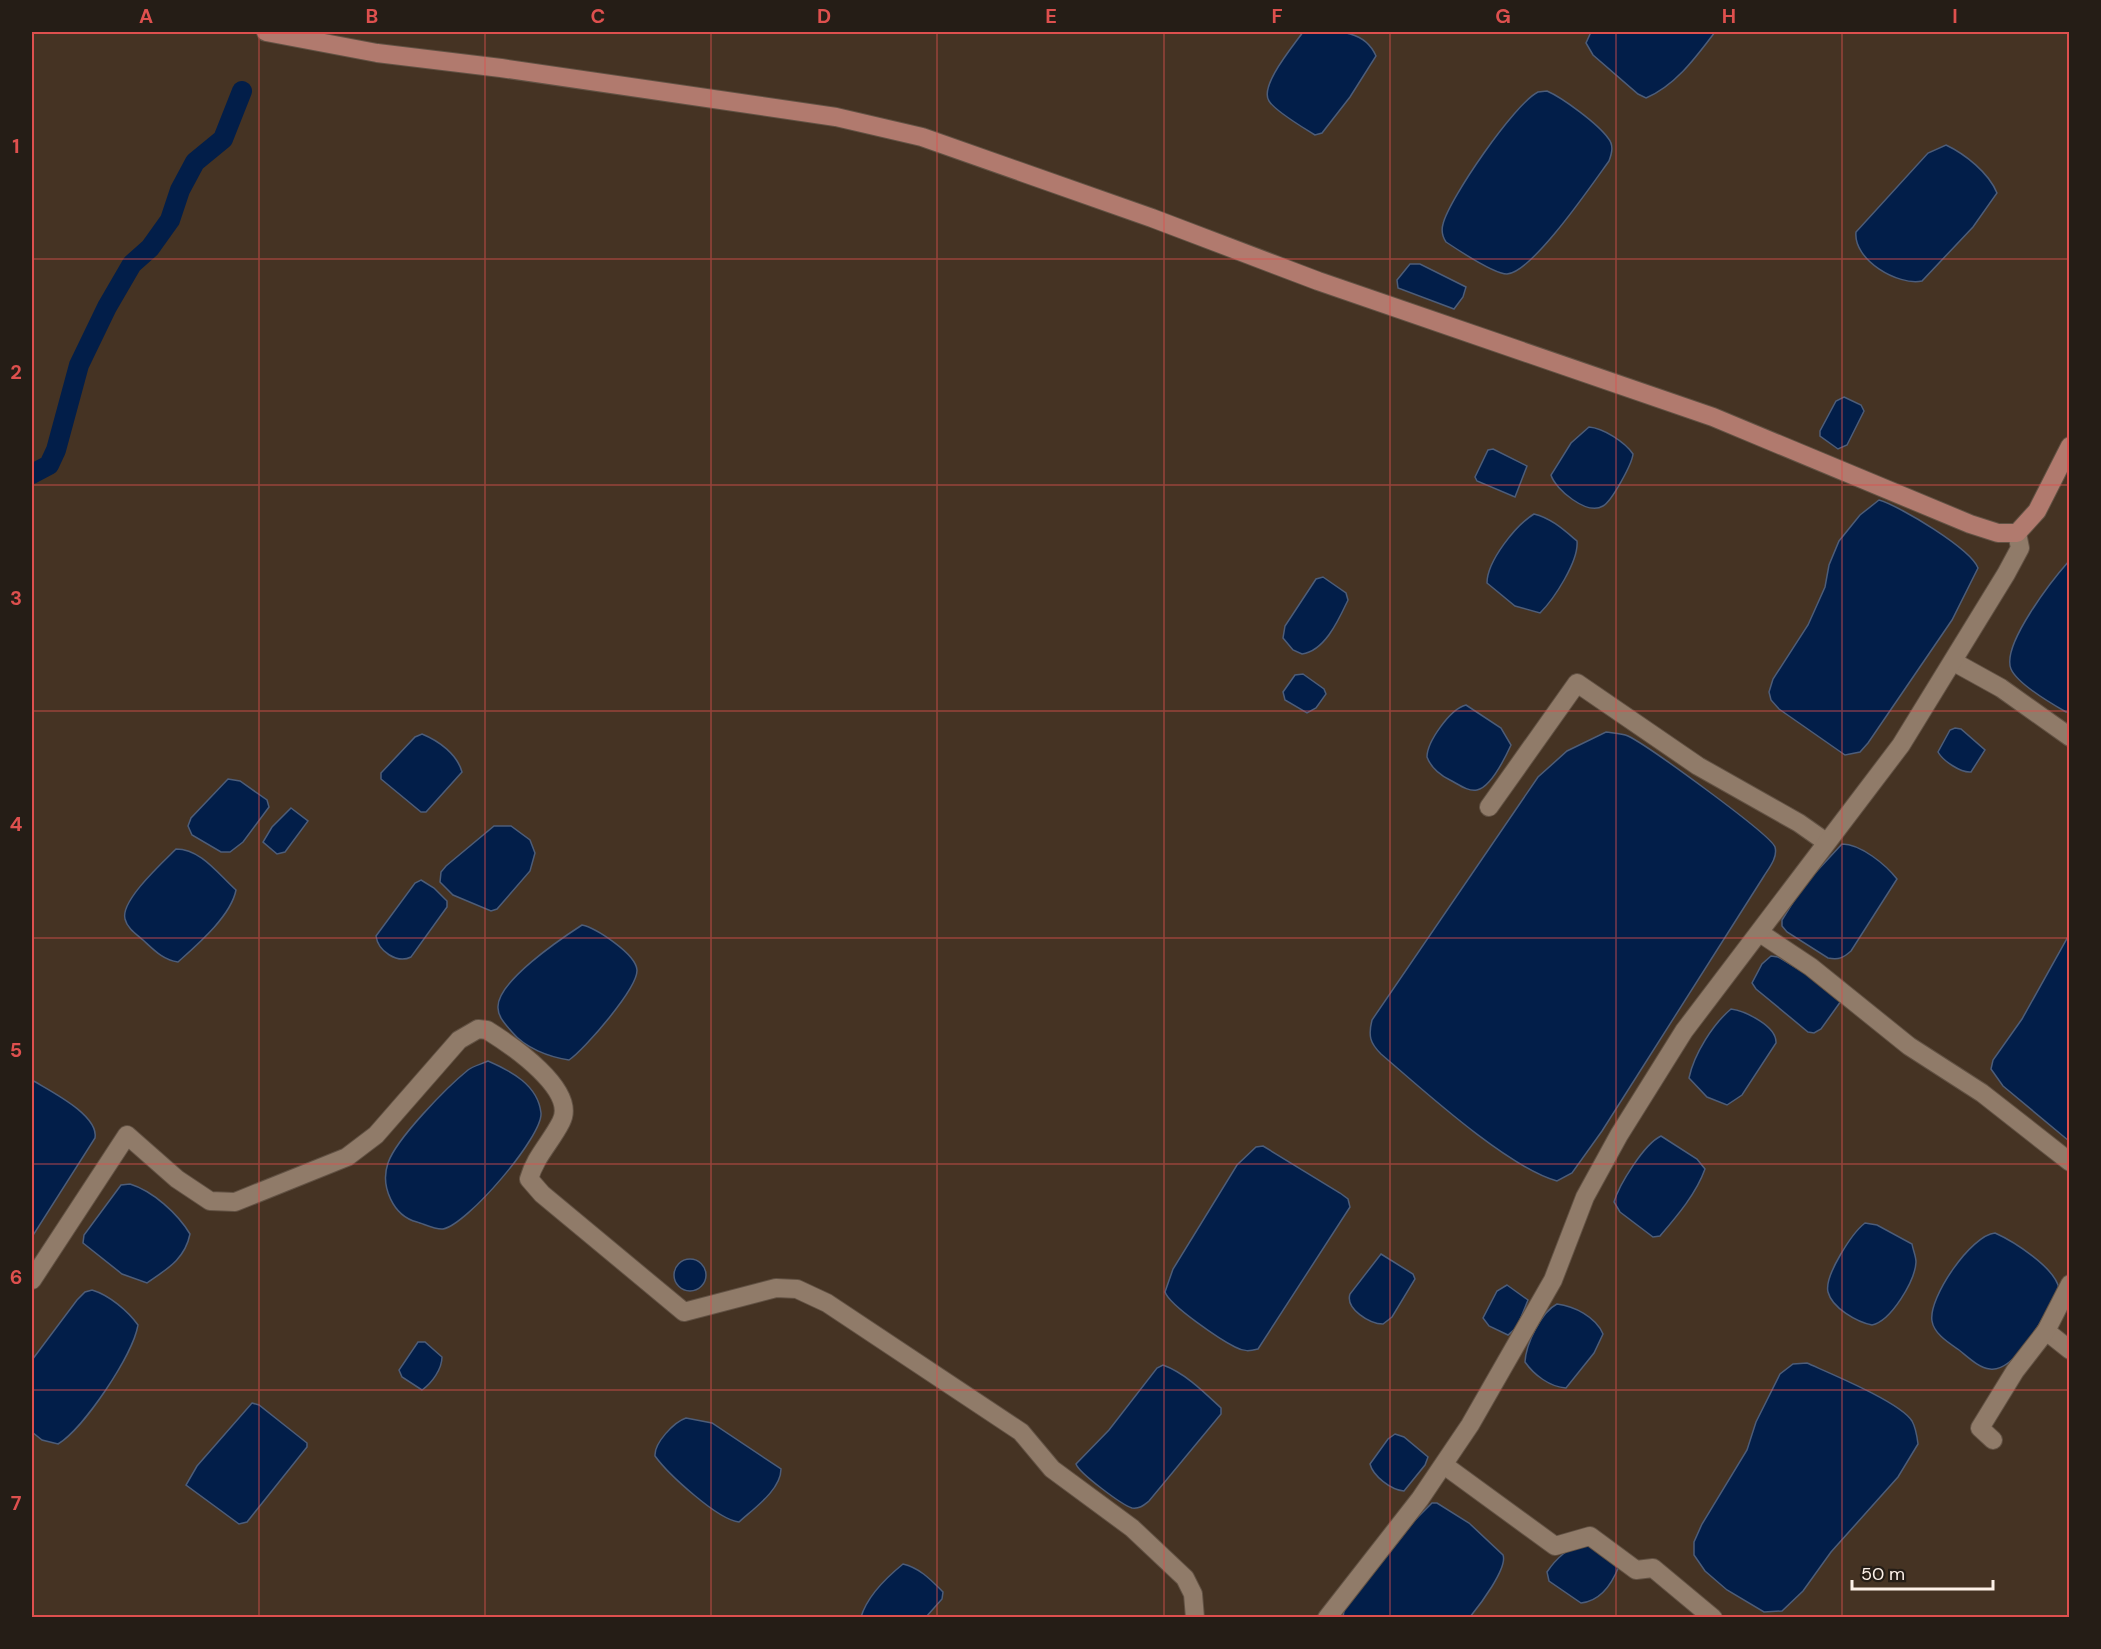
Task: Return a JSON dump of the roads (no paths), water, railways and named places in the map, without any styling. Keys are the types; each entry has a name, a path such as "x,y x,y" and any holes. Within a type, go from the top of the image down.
{"street":[{"path":"266,32 365,52 501,68 836,117 922,137 1152,218 1318,281 1713,417 1977,527 1998,532 2017,533"},
{"path":"2017,533 2037,511 2067,456"},
{"path":"1327,1617 1444,1465 1553,1281 1585,1197 1619,1135 1684,1031 1901,745 1954,662 2020,548 2017,533"},
{"path":"1954,662 2001,688 2070,737"},
{"path":"1489,807 1576,683 1698,766 1799,823 1826,842"},
{"path":"1760,933 1811,967 1909,1046 1982,1094 2070,1162"},
{"path":"32,1280 127,1135 177,1179 210,1201 235,1202 347,1157 376,1135 459,1040 478,1029 488,1030 545,1075 566,1108 563,1120 532,1169 529,1179 542,1194 684,1312 776,1288 797,1289 827,1303 1021,1432 1052,1469 1132,1528 1185,1578 1193,1594 1195,1617"},
{"path":"1993,1440 1980,1428 2014,1371 2046,1331 2070,1284"},
{"path":"2046,1331 2070,1350"},
{"path":"1444,1465 1556,1546 1590,1536 1636,1570 1653,1568 1713,1617"}],"water":[{"path":"1303,32 1335,32 1354,35 1370,46 1376,56 1350,97 1322,133 1315,135 1278,110 1269,101 1267,94 1273,76"},
{"path":"1591,32 1715,32 1676,78 1646,98 1638,94 1593,55 1586,43"},
{"path":"1547,91 1580,112 1603,132 1611,143 1611,155 1590,188 1546,244 1518,270 1507,274 1501,273 1476,261 1446,242 1442,233 1443,224 1457,194 1499,132 1528,100 1538,92"},
{"path":"1946,145 1976,165 1988,178 1997,193 1973,227 1922,281 1901,279 1890,275 1869,261 1857,242 1856,232 1928,153"},
{"path":"1410,264 1420,264 1466,287 1463,297 1454,309 1398,288 1397,280"},
{"path":"1844,397 1861,405 1864,411 1847,445 1838,449 1820,436 1820,431 1836,401"},
{"path":"1589,427 1613,436 1633,454 1616,490 1607,503 1596,508 1581,504 1565,494 1551,475 1571,443"},
{"path":"1493,449 1527,466 1515,497 1477,481 1475,477 1488,450"},
{"path":"1879,500 1902,510 1934,529 1963,550 1978,568 1952,620 1868,743 1860,752 1845,755 1779,709 1771,700 1769,692 1773,679 1808,625 1825,587 1829,565 1839,541 1860,515"},
{"path":"1534,514 1552,521 1577,541 1577,549 1570,569 1552,599 1540,613 1515,606 1487,583 1488,574 1497,554 1519,526"},
{"path":"2069,561 2070,712 2066,712 2035,693 2020,680 2011,669 2010,658 2030,613"},
{"path":"1323,577 1346,593 1348,600 1336,625 1324,641 1310,652 1302,654 1293,650 1283,638 1285,626 1316,579"},
{"path":"1303,674 1324,689 1326,694 1316,708 1307,713 1285,700 1283,692 1295,675"},
{"path":"1466,705 1501,728 1511,745 1492,778 1477,790 1467,789 1443,776 1433,768 1427,757 1431,743 1440,727 1453,713"},
{"path":"1961,729 1985,750 1971,772 1962,771 1953,766 1938,752 1950,730"},
{"path":"1606,732 1628,736 1682,772 1753,825 1768,839 1776,851 1768,870 1602,1131 1572,1173 1557,1181 1514,1160 1466,1126 1381,1054 1372,1043 1370,1031 1372,1020 1538,777 1567,751"},
{"path":"422,734 435,740 446,749 456,759 462,772 426,812 421,812 381,779 381,773 415,737"},
{"path":"228,779 240,781 267,800 269,807 243,842 230,852 221,852 192,835 188,826 191,818"},
{"path":"291,808 308,821 285,852 277,854 263,842 272,827"},
{"path":"494,826 511,826 530,840 535,853 530,871 497,909 491,911 453,895 440,882 441,872 446,866"},
{"path":"1842,844 1865,851 1897,879 1851,951 1841,958 1832,959 1787,932 1782,926 1782,920 1803,886"},
{"path":"176,849 185,850 201,858 236,890 228,910 220,920 178,962 163,957 155,951 132,931 125,919 125,911 136,892"},
{"path":"421,880 434,888 447,901 447,907 411,957 400,959 384,951 376,936 415,883"},
{"path":"582,925 605,936 623,950 635,964 637,970 635,979 620,1004 597,1032 569,1060 553,1057 530,1047 517,1038 499,1015 498,1008 500,998 507,986 518,974 546,950"},
{"path":"2069,935 2069,1141 2003,1086 1991,1069 1993,1060 2022,1019"},
{"path":"1771,956 1778,957 1825,985 1841,1001 1821,1029 1814,1033 1808,1032 1756,989 1752,983 1762,964"},
{"path":"1731,1009 1752,1016 1766,1025 1775,1037 1776,1043 1742,1095 1727,1105 1707,1097 1689,1078 1695,1059 1705,1040"},
{"path":"488,1061 514,1074 535,1094 541,1113 530,1140 485,1197 454,1224 440,1229 409,1219 395,1207 387,1190 386,1172 393,1153 411,1128 448,1088 470,1069"},
{"path":"32,1080 82,1112 94,1129 95,1138 32,1237"},
{"path":"1661,1136 1697,1159 1705,1169 1697,1187 1679,1213 1660,1236 1653,1237 1620,1212 1614,1202 1633,1166 1647,1147"},
{"path":"1263,1146 1340,1193 1348,1199 1350,1207 1258,1349 1247,1351 1238,1349 1197,1322 1176,1306 1165,1292 1173,1269 1237,1165 1256,1147"},
{"path":"130,1184 139,1187 164,1204 190,1234 188,1243 179,1257 147,1283 122,1274 83,1243 84,1235 121,1185"},
{"path":"1865,1223 1877,1225 1912,1244 1916,1260 1915,1270 1901,1299 1887,1316 1872,1325 1859,1321 1840,1309 1830,1298 1828,1292 1830,1276 1840,1255"},
{"path":"1995,1233 2033,1256 2050,1273 2059,1289 2021,1351 2000,1368 1990,1369 1978,1364 1947,1341 1933,1326 1932,1321 1937,1298 1953,1269 1974,1244 1985,1236"},
{"path":"1381,1254 1413,1274 1415,1279 1392,1317 1383,1324 1360,1315 1349,1300 1350,1294"},
{"path":"690,1259 701,1264 706,1275 701,1286 690,1291 679,1286 674,1275 679,1264"},
{"path":"1507,1285 1528,1300 1517,1327 1508,1335 1489,1326 1483,1318 1497,1291"},
{"path":"92,1290 124,1309 134,1320 138,1325 134,1338 106,1390 81,1423 58,1444 42,1440 32,1432 32,1360 77,1300 85,1292"},
{"path":"1557,1304 1584,1313 1595,1322 1603,1334 1594,1353 1566,1388 1543,1380 1525,1362 1535,1329 1545,1314"},
{"path":"418,1342 425,1342 442,1357 436,1375 422,1390 402,1377 399,1370"},
{"path":"1807,1363 1879,1397 1905,1413 1912,1421 1918,1444 1898,1477 1831,1552 1803,1591 1782,1611 1764,1612 1727,1590 1705,1571 1694,1555 1694,1542 1702,1524 1747,1450 1756,1422 1780,1374 1793,1364"},
{"path":"1163,1365 1187,1378 1201,1389 1221,1408 1221,1414 1149,1501 1140,1507 1132,1508 1101,1488 1076,1464 1109,1430 1157,1368"},
{"path":"252,1403 259,1405 307,1443 307,1447 247,1522 239,1524 186,1485 197,1466"},
{"path":"686,1418 712,1423 781,1469 780,1477 771,1492 739,1522 707,1505 671,1474 655,1456 658,1445 666,1434"},
{"path":"1395,1434 1404,1437 1428,1457 1425,1465 1404,1491 1383,1482 1370,1464 1388,1439"},
{"path":"1432,1503 1437,1503 1469,1523 1503,1555 1497,1577 1474,1612 1470,1617 1343,1618 1344,1610 1415,1520"},
{"path":"1585,1540 1619,1566 1613,1579 1600,1595 1581,1603 1549,1581 1547,1572 1563,1554"},
{"path":"903,1564 915,1568 930,1579 943,1592 942,1599 926,1617 861,1617 884,1581"}],"waterway":[{"path":"32,474 49,465 56,450 79,365 107,307 132,264 150,248 170,220 180,190 195,162 223,139 242,91"}]}
